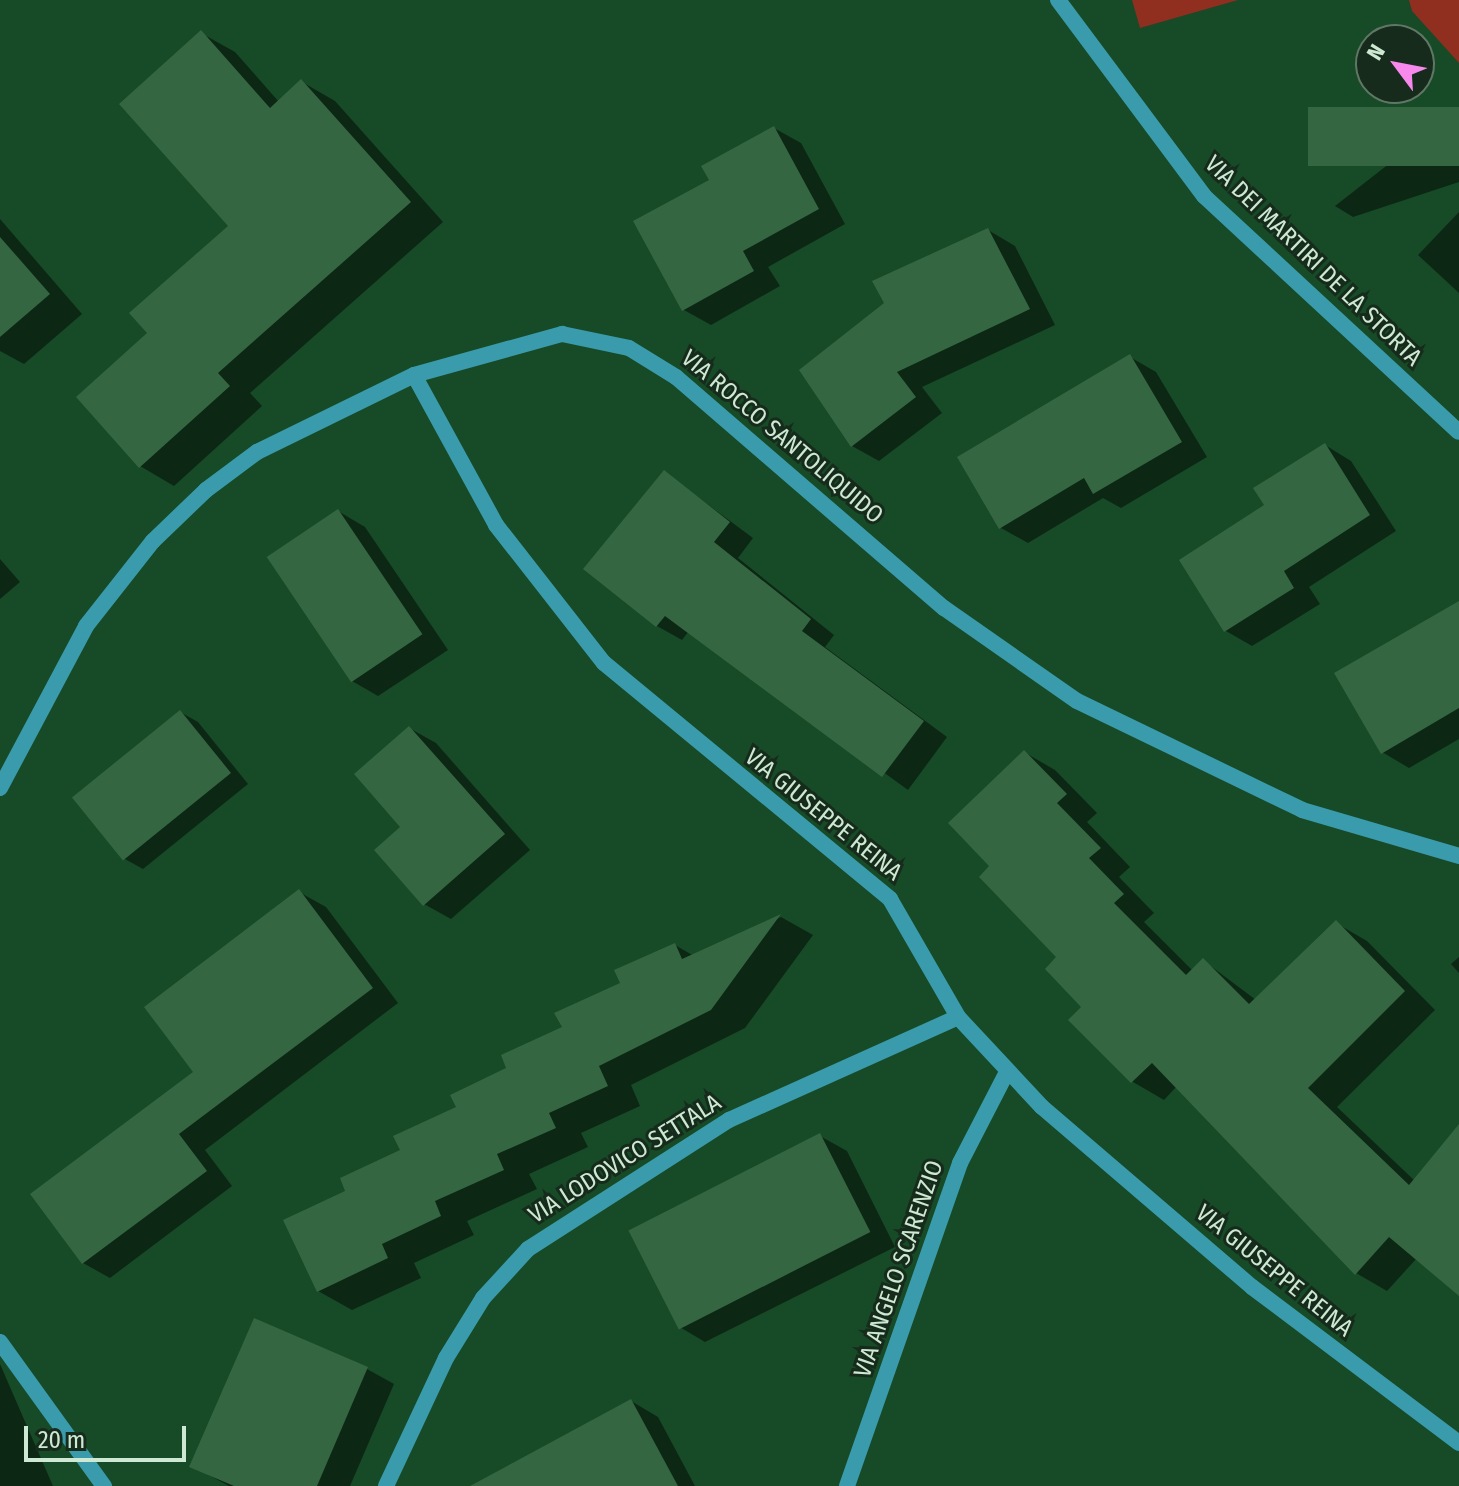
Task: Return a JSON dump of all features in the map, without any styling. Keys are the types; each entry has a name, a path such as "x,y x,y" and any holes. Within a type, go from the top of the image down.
{"street":[{"name":"VIA DEI MARTIRI DE LA STORTA","path":"1058,0 1204,196 1459,432"},
{"name":"VIA ROCCO SANTOLIQUIDO","path":"0,788 66,657 180,513 257,452 414,375 537,336 582,335 629,348 725,416 944,608 1077,701 1302,810 1459,856"},
{"name":"VIA GIUSEPPE REINA","path":"414,375 496,525 584,639 662,716 890,899 958,1017 1007,1072 1252,1287 1459,1443"},
{"name":"VIA LODOVICO SETTALA","path":"386,1486 454,1346 483,1298 528,1249 729,1120 958,1017"},
{"name":"VIA ANGELO SCARENZIO","path":"847,1486 960,1163 1007,1072"},
{"path":"0,1342 104,1486"}],"shaded area":[{"path":"1132,0 1238,0 1140,28"},
{"path":"1409,0 1459,0 1459,63 1435,36 1435,24 1424,24 1412,11"}],"building":[{"path":"201,30 270,108 301,79 411,202 218,373 230,386 139,468 76,397 147,333 129,313 228,226 119,104"},
{"path":"1308,107 1459,107 1459,166 1308,166"},
{"path":"774,126 819,209 743,251 754,271 682,311 633,221 709,180 701,166"},
{"path":"988,228 1030,309 897,372 916,397 851,447 799,370 884,303 872,281"},
{"path":"0,237 50,294 0,337"},
{"path":"1130,354 1182,442 1093,494 1084,478 999,529 957,457"},
{"path":"1325,443 1370,515 1284,571 1294,588 1224,632 1179,560 1264,505 1253,488"},
{"path":"664,470 730,522 714,542 811,619 802,631 924,721 882,777 665,616 656,627 583,569"},
{"path":"338,509 422,634 351,682 267,557"},
{"path":"1459,601 1459,708 1381,754 1334,673"},
{"path":"180,710 231,773 123,860 72,797"},
{"path":"409,726 505,834 423,906 374,850 400,827 354,774"},
{"path":"1024,750 1067,794 1057,803 1101,848 1089,858 1124,894 1114,903 1186,975 1203,958 1249,1004 1336,920 1405,991 1308,1088 1409,1185 1459,1124 1459,1296 1389,1237 1355,1275 1152,1063 1131,1083 1068,1020 1081,1007 1045,969 1056,957 979,877 989,866 948,823"},
{"path":"299,889 373,988 179,1134 207,1171 82,1264 30,1194 193,1072 144,1007"},
{"path":"781,914 711,1010 599,1066 608,1086 549,1113 556,1128 497,1154 504,1170 435,1201 441,1216 382,1244 388,1258 317,1292 283,1220 345,1191 340,1178 400,1150 393,1136 456,1107 450,1095 506,1068 501,1055 562,1027 554,1013 620,983 614,970 675,943 682,959"},
{"path":"820,1133 870,1232 679,1330 628,1231"},
{"path":"254,1318 368,1367 317,1486 234,1486 189,1467"},
{"path":"631,1399 678,1486 470,1486"}]}
